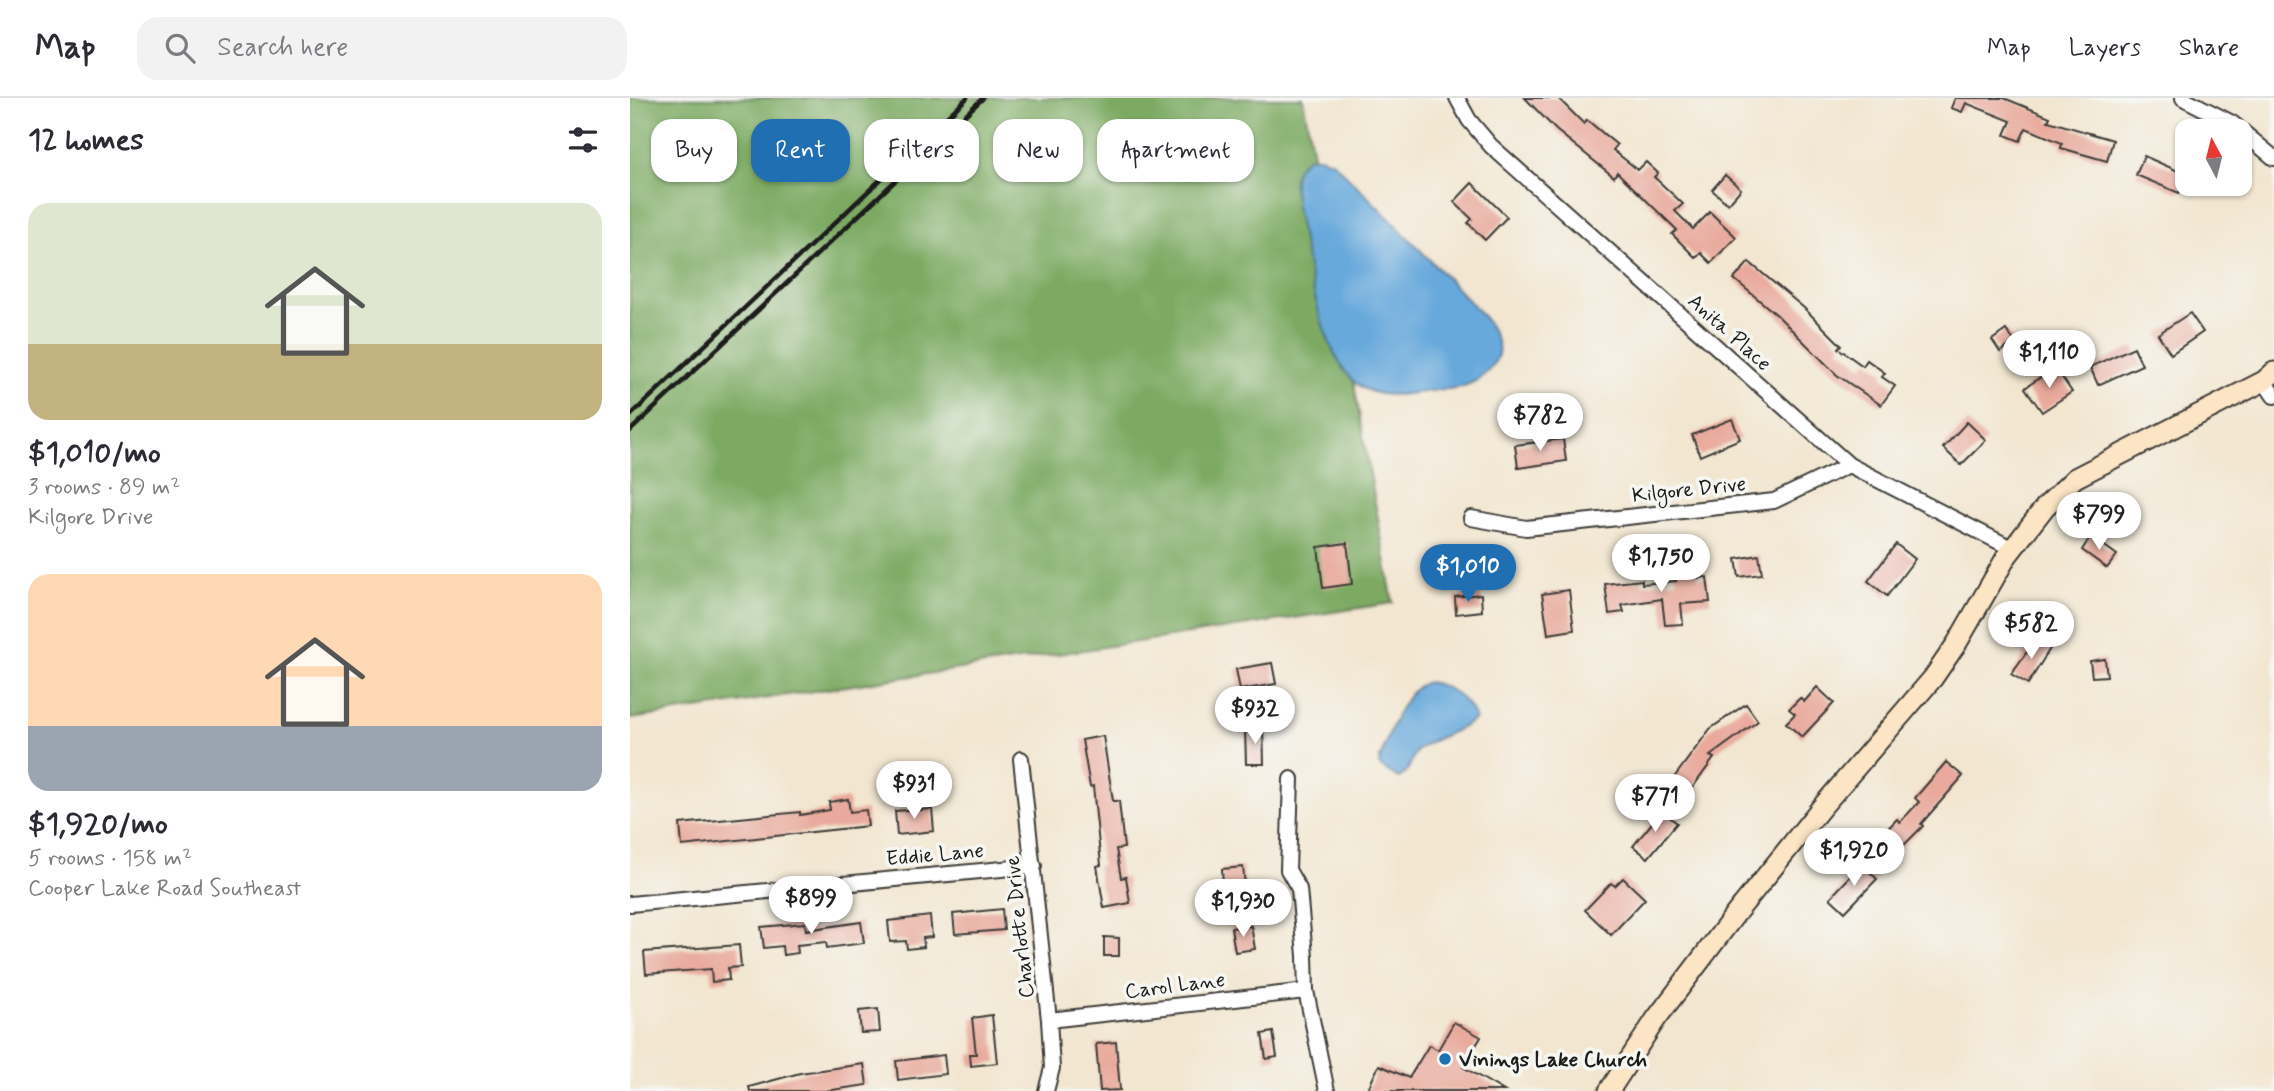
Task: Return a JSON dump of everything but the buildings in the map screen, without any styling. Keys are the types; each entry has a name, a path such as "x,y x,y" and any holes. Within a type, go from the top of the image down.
{"street":[{"name":"Anita Place","path":"1457,98 1469,120 1491,146 1849,465 2013,549"},
{"path":"2183,98 2232,122 2274,158"},
{"path":"1609,1091 1656,1019 1737,912 1821,808 1933,678 2013,549 2045,507 2075,478 2271,383"},
{"name":"Kilgore Drive","path":"1471,518 1526,528 1774,501 1849,465"},
{"name":"Charlotte Drive","path":"1021,759 1049,1020 1052,1068 1046,1091"},
{"path":"1291,779 1288,870 1299,889 1306,991 1327,1091"},
{"name":"Eddie Lane","path":"630,904 1034,866"},
{"name":"Carol Lane","path":"1049,1020 1306,991"}],"green space":[{"path":"630,98 1303,98 1393,603 630,719"}],"water":[{"path":"1309,157 1332,161 1485,319 1495,336 1498,352 1493,365 1483,376 1458,388 1384,394 1364,389 1345,370 1335,354 1320,314 1296,204 1295,173 1299,165"},
{"path":"1429,682 1457,694 1468,705 1475,719 1420,748 1406,772 1398,778 1379,765 1380,758 1404,702 1412,692"}],"railway":[{"path":"630,416 967,98"},
{"path":"630,431 983,98"}],"place":[{"name":"Vinings Lake Church","path":"1445,1059"}]}
